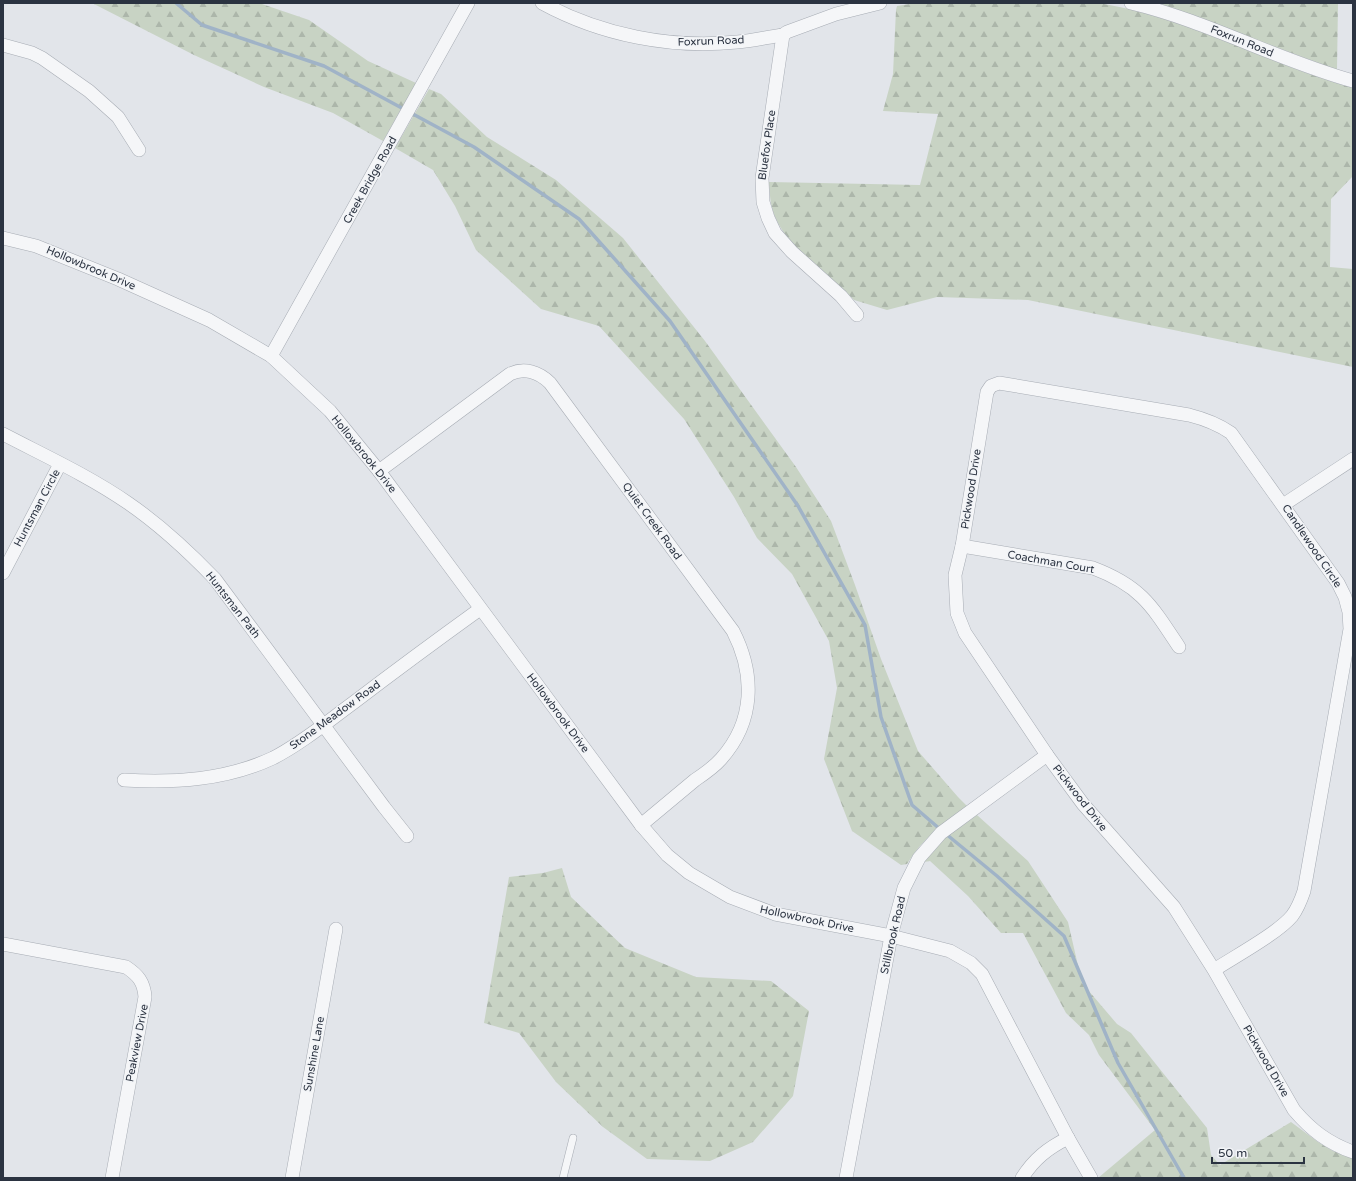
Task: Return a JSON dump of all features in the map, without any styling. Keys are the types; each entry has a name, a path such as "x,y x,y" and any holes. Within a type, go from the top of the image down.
{"street":[{"name":"Creek Bridge Road","path":"271,356 468,3"},
{"name":"Foxrun Road","path":"542,3 576,19 603,28 659,41 687,44 737,42 782,35 836,14 880,3"},
{"name":"Foxrun Road","path":"1131,3 1160,10 1282,57 1353,81"},
{"name":"Bluefox Place","path":"782,35 762,178 763,202 775,233 792,252 841,296 857,315"},
{"path":"3,45 42,58 89,91 118,117 139,150"},
{"name":"Hollowbrook Drive","path":"3,238 36,246 118,279 209,320 271,356 330,411 379,471 641,825 667,855 709,886 730,898 775,914 892,936 950,951 971,963 982,974 1068,1138 1091,1178"},
{"name":"Quiet Creek Road","path":"379,471 510,374 521,371 533,372 544,377 550,383 733,631 741,647 748,674 749,693 746,711 740,729 732,745 720,760 641,825"},
{"name":"Candlewood Circle","path":"991,386 999,383 1205,419 1219,425 1231,434 1284,505 1338,582 1345,597 1349,612 1350,629 1304,891 1299,905 1282,926 1214,970"},
{"name":"Pickwood Drive","path":"991,386 987,392 962,546 955,574 955,594 959,619 965,633 1047,755 1088,810 1174,907 1214,970 1294,1110 1306,1124 1323,1138 1353,1152"},
{"name":"Huntsman Path","path":"3,434 94,482 127,502 159,525 188,551 215,579 407,836"},
{"path":"1284,505 1353,459"},
{"name":"Huntsman Circle","path":"3,573 60,464"},
{"name":"Coachman Court","path":"962,546 1093,568 1113,576 1129,585 1143,596 1153,608 1179,647"},
{"name":"Stone Meadow Road","path":"124,780 157,782 201,780 245,768 273,757 324,725 480,609"},
{"name":"Stillbrook Road","path":"846,1178 892,936 904,888 913,868 926,848 941,833 1047,755"},
{"name":"Sunshine Lane","path":"292,1178 336,929"},
{"name":"Peakview Drive","path":"3,944 126,967 135,973 140,979 145,997 112,1178"},
{"path":"1022,1178 1038,1156 1052,1146 1068,1138"}],"lane":[{"path":"563,1178 573,1138"}],"green space":[{"path":"92,3 259,3 309,20 368,61 416,83 383,141 333,113 264,87 194,55"},
{"path":"916,3 1098,3 1164,19 1289,67 1353,88 1353,176 1331,199 1330,267 1353,269 1353,367 1028,300 937,297 887,310 854,300 809,261 782,229 773,210 769,182 920,185 938,114 883,111 893,74 897,6"},
{"path":"1158,3 1338,3 1337,70"},
{"path":"429,89 441,94 487,137 556,180 623,238 705,341 796,467 831,521 881,659 918,751 967,806 926,839 907,864 901,865 852,831 824,759 837,688 829,641 792,574 757,538 734,497 684,419 599,326 541,309 476,250 455,206 433,170 395,148"},
{"path":"977,815 1028,861 1068,922 1082,983 1117,1024 1131,1033 1207,1128 1211,1155 1220,1165 1291,1122 1333,1151 1353,1158 1353,1178 1098,1178 1155,1130 1099,1055 1089,1035 1066,1013 1023,933 1001,933 968,896 930,861 924,862 946,837"},
{"path":"562,868 571,897 625,948 696,977 771,981 809,1011 793,1096 753,1142 710,1161 647,1159 603,1127 556,1082 519,1033 484,1023 509,877 543,873"}],"waterway":[{"path":"176,3 202,25 324,66 474,147 579,219 670,321 798,506 865,625 881,717 912,805 941,830"},
{"path":"946,834 997,876 1064,936 1118,1063 1184,1178"}]}
